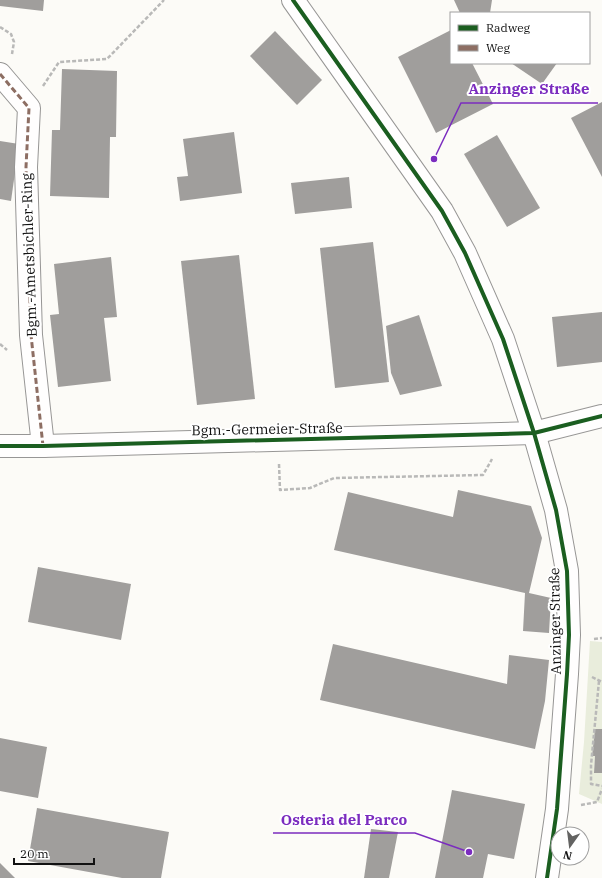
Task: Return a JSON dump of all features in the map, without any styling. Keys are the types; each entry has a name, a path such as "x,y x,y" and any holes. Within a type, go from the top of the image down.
{"street":[{"name":"Anzinger Straße","path":"293,0 442,211 465,253 503,339 534,433 556,510 567,571 569,634 557,809 546,878"},
{"path":"0,74 29,108"},
{"name":"Bgm.-Ametsbichler-Ring","path":"29,108 26,167 31,335 43,446"},
{"name":"Bgm.-Germeier-Straße","path":"0,446 534,433 602,416"}],"path":[{"path":"29,108 59,62 107,59 164,0"},
{"path":"278,459 280,490 310,488 334,478 483,475 493,457"},
{"path":"594,639 602,638"},
{"path":"599,681 591,766 591,784 602,786"}],"green space":[{"path":"590,641 602,642 602,729 595,729 592,755 595,756 594,772 602,773 602,804 579,794 584,742"}],"building":[{"path":"0,0 44,0 43,11 0,6"},
{"path":"454,0 492,0 490,12 460,12"},
{"path":"275,31 322,80 297,105 250,56"},
{"path":"450,31 450,64 473,64 493,104 436,133 398,57"},
{"path":"512,64 556,64 542,84"},
{"path":"62,69 117,71 116,137 110,137 109,198 50,196 52,130 60,130"},
{"path":"602,102 602,177 571,118"},
{"path":"234,132 242,193 180,201 177,177 188,176 183,139"},
{"path":"497,135 540,208 507,227 464,154"},
{"path":"0,141 19,144 11,201 0,199"},
{"path":"349,177 352,208 295,214 291,183"},
{"path":"373,242 389,382 335,388 320,248"},
{"path":"239,255 255,399 197,405 181,261"},
{"path":"111,257 117,317 104,318 111,381 58,387 50,315 59,314 54,264"},
{"path":"602,312 602,362 557,367 552,317"},
{"path":"419,315 442,386 400,395 391,373 386,326"},
{"path":"458,490 531,506 542,538 529,593 551,598 549,633 523,631 525,593 334,550 348,492 453,517"},
{"path":"38,567 131,584 121,640 28,622"},
{"path":"333,644 507,684 509,655 549,660 545,701 535,749 320,700"},
{"path":"595,729 602,729 602,773 594,773 595,756 592,756"},
{"path":"0,738 47,747 38,798 0,791"},
{"path":"452,790 525,804 514,859 488,854 483,878 435,878"},
{"path":"37,808 169,832 161,878 122,878 28,861"},
{"path":"371,829 398,832 389,878 364,878"},
{"path":"0,863 15,878 0,878"}],"marked path":[{"path":"0,74 29,108 26,167 31,335 43,446"}],"cycle path":[{"path":"293,0 442,211 465,253 503,339 534,433 556,510 567,571 569,635 557,809 547,878"},
{"path":"0,446 534,433 602,416"}],"place":[{"name":"Anzinger Straße","path":"434,159"},
{"name":"Osteria del Parco","path":"469,852"}]}
